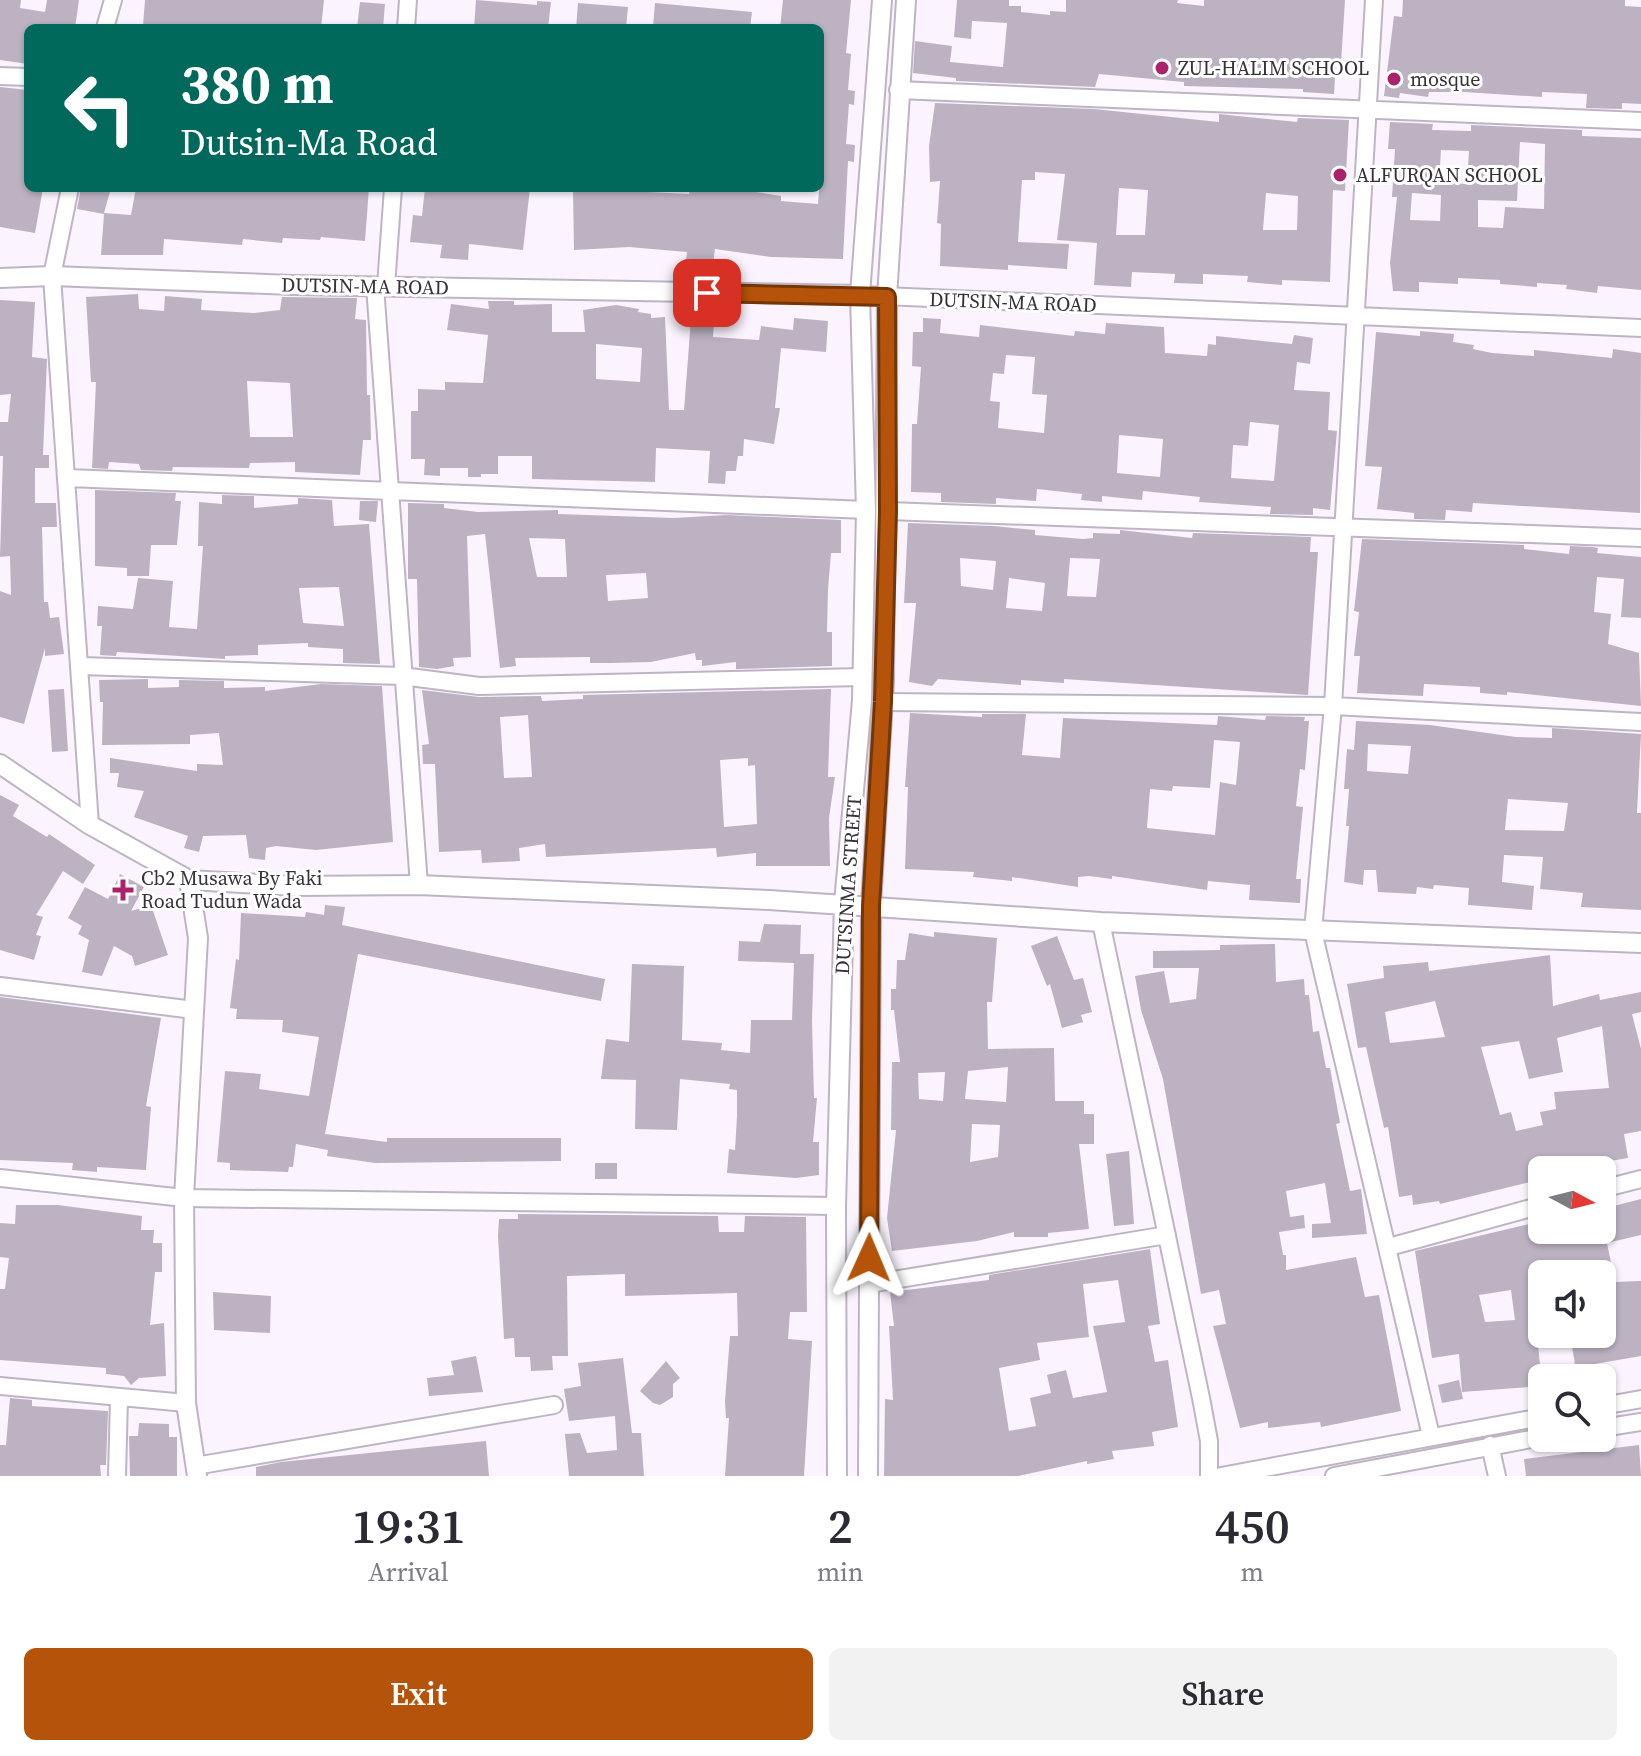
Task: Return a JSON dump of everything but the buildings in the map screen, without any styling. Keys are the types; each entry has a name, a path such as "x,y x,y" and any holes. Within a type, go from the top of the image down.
{"street":[{"path":"106,24 113,0"},
{"path":"406,24 408,0"},
{"name":"DUTSINMA STREET","path":"837,1476 836,1206 844,903 862,677 866,510 860,295 882,0"},
{"name":"DUTSINMA STREET","path":"868,1476 871,906 883,702 888,511 887,297 906,0"},
{"path":"1374,0 1333,706 1313,931 1431,1436"},
{"path":"0,76 24,77"},
{"path":"898,90 1641,121"},
{"path":"69,192 52,276 90,825"},
{"path":"392,192 380,286 387,492 419,885"},
{"name":"DUTSIN-MA ROAD","path":"0,278 52,276 860,295 1641,328"},
{"path":"68,478 866,510"},
{"path":"888,511 1641,538"},
{"path":"81,666 402,676 479,686 862,677"},
{"path":"883,702 1333,706 1641,722"},
{"path":"0,764 90,825 189,880 295,886 419,885 844,903 1101,922 1641,943"},
{"path":"189,880 198,938 184,1198 186,1403 196,1471 554,1405"},
{"path":"1101,922 1209,1441 1209,1476"},
{"path":"0,986 194,1010"},
{"path":"0,1178 184,1198 836,1206"},
{"path":"1616,1185 1641,1179"},
{"path":"1389,1247 1528,1209"},
{"path":"869,1284 1167,1235"},
{"path":"0,1386 186,1403"},
{"path":"117,1476 119,1398"},
{"path":"1616,1403 1641,1399"},
{"path":"1221,1476 1528,1419"},
{"path":"1616,1426 1641,1422"},
{"path":"1334,1476 1528,1439"},
{"path":"1490,1445 1497,1476"}],"place":[{"name":"ZUL-HALIM SCHOOL","path":"1162,68"},
{"name":"mosque","path":"1394,79"},
{"name":"ALFURQAN SCHOOL","path":"1340,175"},
{"name":"Cb2 Musawa By Faki Road Tudun Wada","path":"123,890"}],"route":[{"path":"707,293 887,297 888,511 883,702 871,906 869,1258"}]}
